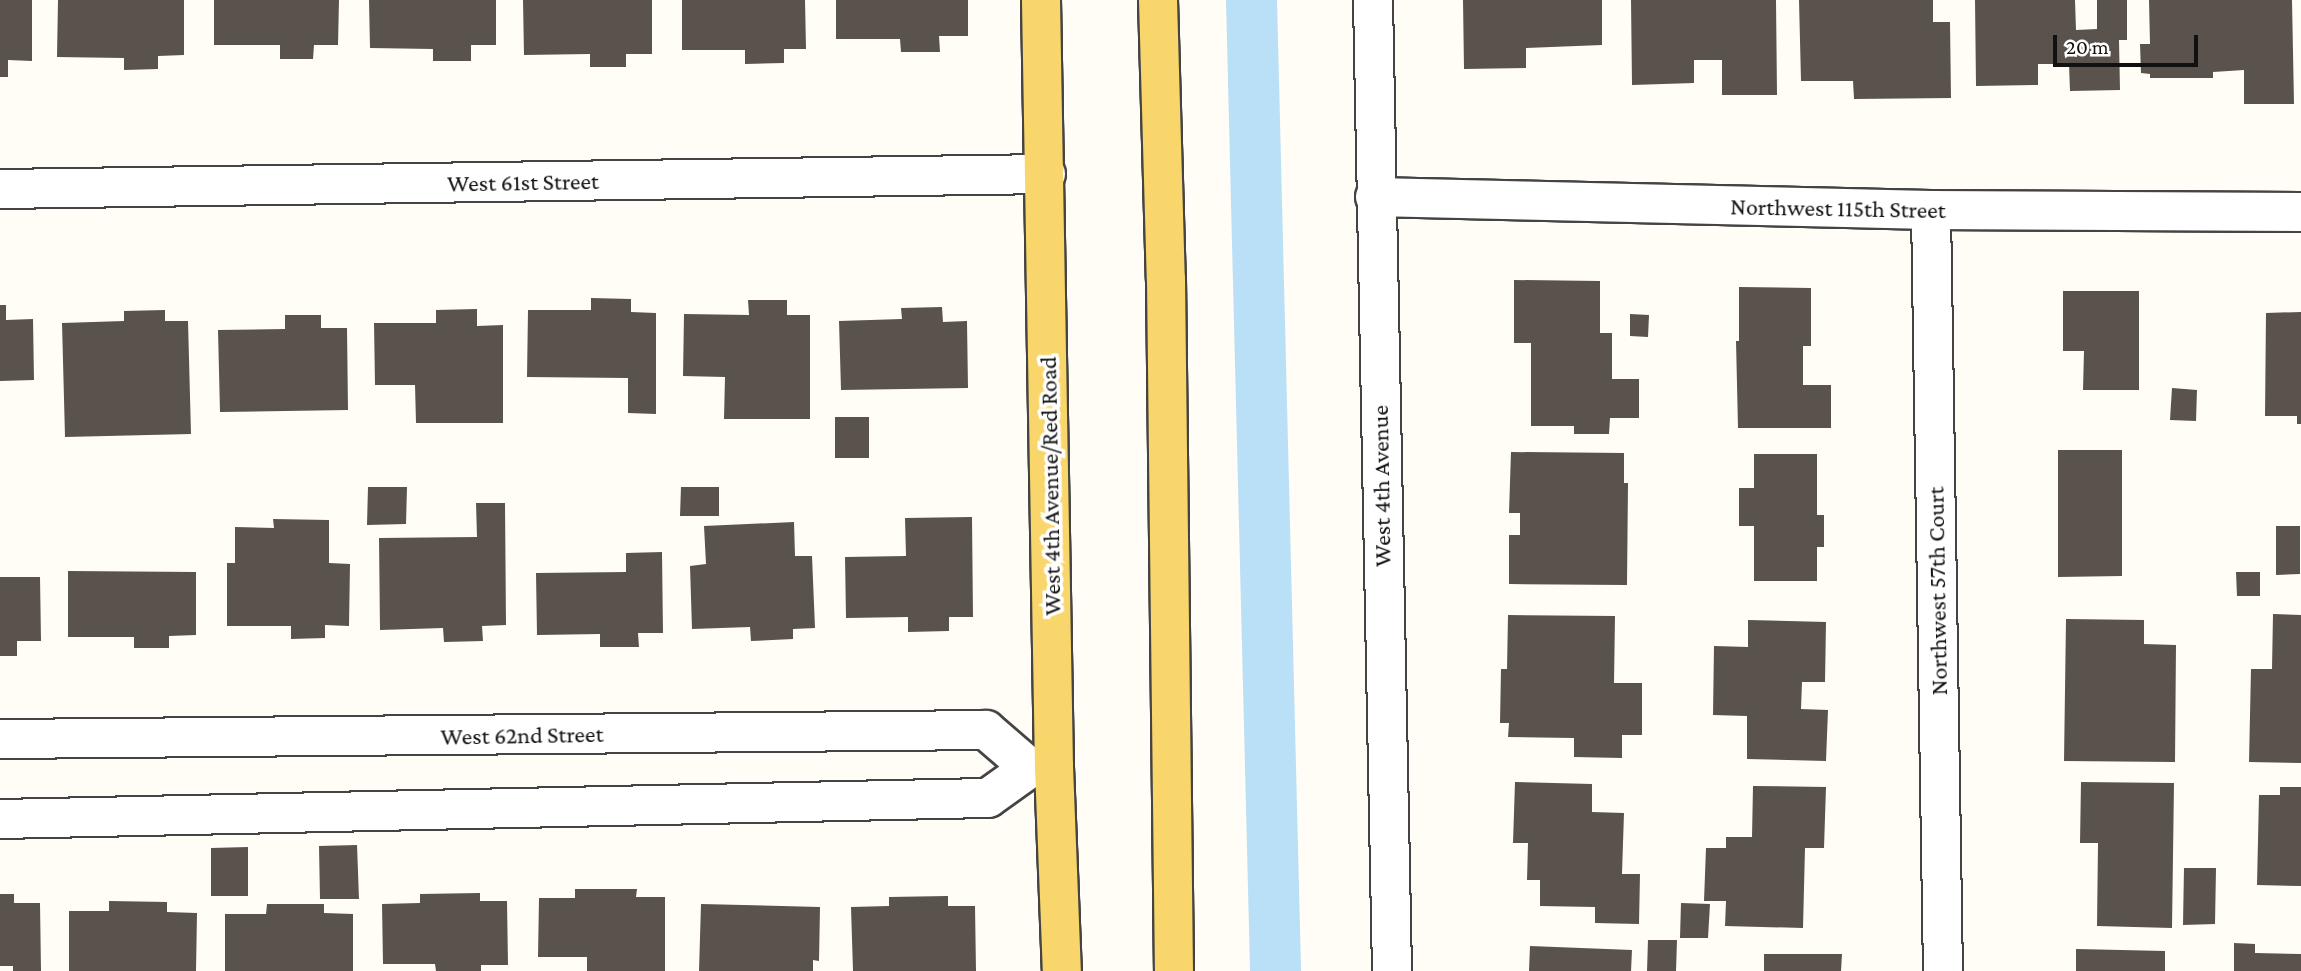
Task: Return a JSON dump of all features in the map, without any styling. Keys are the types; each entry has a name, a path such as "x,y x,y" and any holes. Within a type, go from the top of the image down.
{"main road":[{"name":"West 4th Avenue/Red Road","path":"1041,0 1046,174 1042,768 1062,971"},
{"path":"1158,0 1166,279 1174,971"}],"street":[{"name":"West 4th Avenue","path":"1373,0 1392,971"},
{"name":"West 61st Street","path":"0,189 1046,174"},
{"name":"Northwest 115th Street","path":"1375,197 1931,210 2301,212"},
{"name":"Northwest 57th Court","path":"1931,210 1943,971"},
{"name":"West 62nd Street","path":"0,740 986,730 1042,768"},
{"path":"0,819 988,798 1042,768"}],"building":[{"path":"0,0 32,0 32,61 8,60 8,77 0,77"},
{"path":"58,0 184,0 184,55 158,56 158,69 124,70 124,58 57,57"},
{"path":"214,0 339,0 338,45 314,45 313,59 280,59 280,45 214,45"},
{"path":"369,0 496,0 496,45 471,45 471,61 433,61 433,49 370,48"},
{"path":"523,0 652,0 652,54 626,54 626,67 590,67 590,54 524,55"},
{"path":"682,0 805,0 806,49 784,49 784,63 745,64 745,50 682,50"},
{"path":"836,0 968,0 968,36 939,36 940,52 901,52 900,39 836,39"},
{"path":"1463,0 1602,0 1602,45 1526,48 1526,68 1464,69"},
{"path":"1631,0 1776,0 1777,95 1722,95 1722,60 1694,60 1694,83 1632,85"},
{"path":"1799,0 1933,0 1933,22 1950,22 1951,98 1854,99 1853,81 1801,81"},
{"path":"1975,0 2075,0 2076,30 2097,29 2097,0 2127,0 2127,40 2119,40 2120,90 2070,91 2069,64 2038,64 2038,85 1976,86"},
{"path":"2149,0 2292,0 2294,104 2244,104 2244,70 2213,72 2213,78 2150,78 2150,74 2141,73 2140,44 2150,44"},
{"path":"1514,280 1600,281 1600,333 1612,333 1612,379 1639,379 1639,418 1610,418 1609,434 1574,434 1574,426 1531,426 1531,343 1514,343"},
{"path":"1739,287 1811,288 1811,346 1803,346 1803,385 1831,385 1831,428 1738,428 1736,341 1739,341"},
{"path":"2063,291 2139,291 2139,390 2083,390 2084,351 2063,351"},
{"path":"591,298 631,299 631,312 656,313 656,414 628,413 628,378 527,377 528,310 591,310"},
{"path":"748,300 787,300 787,315 810,315 810,419 724,419 725,377 683,376 684,314 749,315"},
{"path":"0,305 6,305 6,320 33,319 34,380 0,381"},
{"path":"942,307 943,322 967,321 968,388 841,390 839,321 902,319 901,308"},
{"path":"477,309 477,326 503,325 503,423 416,423 415,385 375,385 374,323 436,323 436,310"},
{"path":"165,310 165,321 188,321 191,434 65,437 62,323 124,321 124,311"},
{"path":"2301,312 2301,424 2297,424 2297,416 2265,416 2266,313"},
{"path":"1630,314 1649,315 1648,337 1630,336"},
{"path":"285,315 321,315 321,328 347,328 348,410 220,412 218,330 285,329"},
{"path":"2172,388 2197,390 2196,421 2170,420"},
{"path":"835,417 869,417 869,458 835,458"},
{"path":"2058,450 2122,450 2122,576 2058,577"},
{"path":"1511,452 1624,453 1624,483 1628,483 1627,585 1509,584 1509,535 1520,535 1520,513 1509,513"},
{"path":"1754,454 1817,454 1817,515 1824,515 1824,547 1817,547 1817,581 1754,581 1754,526 1739,526 1739,488 1754,488"},
{"path":"368,487 407,487 406,524 367,525"},
{"path":"681,487 719,487 719,516 680,516"},
{"path":"476,503 505,503 506,625 482,626 483,641 444,642 443,628 380,630 379,538 477,537"},
{"path":"972,517 973,617 949,617 949,631 908,632 908,617 846,618 845,557 906,556 905,518"},
{"path":"273,519 329,520 329,563 350,564 349,626 325,625 325,638 291,639 291,626 227,626 227,563 235,563 235,527 274,528"},
{"path":"794,522 795,556 812,556 815,628 793,629 793,639 751,641 750,627 692,629 690,566 706,564 704,526"},
{"path":"2276,526 2300,526 2300,574 2276,575"},
{"path":"662,552 663,633 638,633 639,647 600,647 600,634 537,635 536,573 626,572 626,553"},
{"path":"68,571 196,572 196,635 169,636 169,648 134,648 134,637 68,637"},
{"path":"2236,572 2260,572 2260,596 2237,596"},
{"path":"0,577 40,577 41,641 17,641 17,656 0,656"},
{"path":"2273,614 2301,615 2301,763 2249,762 2251,669 2272,669"},
{"path":"1508,615 1615,616 1614,683 1642,683 1642,735 1622,735 1622,758 1574,757 1574,738 1508,737 1509,723 1500,723 1501,669 1507,669"},
{"path":"2066,619 2144,620 2144,644 2176,645 2175,762 2064,761"},
{"path":"1748,620 1826,622 1825,682 1802,682 1801,709 1828,710 1826,761 1747,759 1747,716 1713,715 1714,646 1748,647"},
{"path":"1515,782 1592,784 1592,812 1624,813 1622,874 1640,874 1639,924 1595,923 1595,907 1540,906 1540,880 1527,880 1528,843 1513,843"},
{"path":"2081,782 2174,783 2172,928 2097,926 2098,843 2080,843"},
{"path":"1753,786 1826,787 1824,848 1805,848 1803,928 1725,926 1726,901 1704,901 1706,848 1726,848 1726,837 1752,837"},
{"path":"2280,787 2301,787 2301,886 2257,885 2259,795 2280,795"},
{"path":"357,845 359,899 320,899 319,846"},
{"path":"248,847 248,896 211,896 211,848"},
{"path":"2184,868 2216,868 2215,924 2183,925"},
{"path":"575,889 637,889 636,897 665,897 665,971 587,971 587,957 538,957 539,898 575,898"},
{"path":"480,893 480,901 507,901 508,965 481,965 481,971 436,971 435,964 383,964 382,904 420,903 420,894"},
{"path":"0,894 14,894 14,903 40,903 41,971 13,971 13,966 0,966"},
{"path":"948,896 948,906 975,906 976,971 853,971 851,907 889,906 889,897"},
{"path":"109,901 167,902 167,912 197,913 196,971 69,971 69,911 109,911"},
{"path":"1681,903 1710,904 1708,938 1680,938"},
{"path":"267,904 324,904 324,913 353,914 353,971 225,971 225,914 266,914"},
{"path":"701,904 820,907 819,961 813,960 813,971 699,971"},
{"path":"1648,940 1677,940 1676,971 1647,971"},
{"path":"2234,943 2255,944 2255,953 2301,954 2301,971 2234,971"},
{"path":"1530,946 1632,950 1631,971 1529,971"},
{"path":"2076,949 2165,951 2165,971 2076,971"},
{"path":"1764,954 1842,954 1841,971 1764,971"}],"waterway":[{"path":"1251,0 1275,971"}]}
